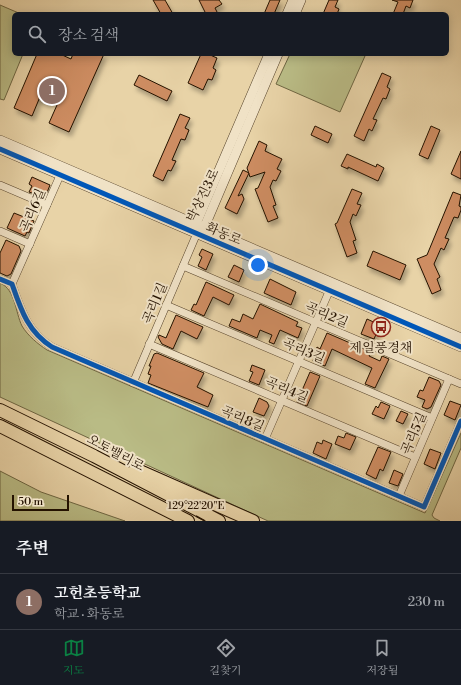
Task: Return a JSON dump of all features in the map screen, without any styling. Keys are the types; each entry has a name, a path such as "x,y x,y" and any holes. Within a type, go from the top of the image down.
{"highway":[{"name":"오토밸리로","path":"0,410 76,447 219,521"},
{"name":"오토밸리로","path":"0,426 188,521"},
{"path":"76,447 135,469 253,521"},
{"path":"115,483 173,521"}],"street":[{"path":"287,12 292,0"},
{"path":"296,12 301,0"},
{"name":"박상진3로","path":"199,228 268,56"},
{"name":"박상진3로","path":"199,228 277,56"},
{"name":"화동로","path":"1,146 199,228 461,347"},
{"name":"곡리6길","path":"12,284 62,171"},
{"path":"0,185 47,205"},
{"name":"곡리1길","path":"133,382 199,228"},
{"path":"0,231 30,244"},
{"name":"곡리2길","path":"183,266 461,384"},
{"path":"0,279 12,284"},
{"name":"곡리8길","path":"12,284 25,319 36,336 43,342 61,352 424,507 461,421"},
{"path":"265,439 331,287"},
{"name":"화동로","path":"331,287 461,338"},
{"name":"곡리3길","path":"166,305 432,418"},
{"name":"곡리4길","path":"149,344 415,457"},
{"name":"곡리5길","path":"398,496 448,379"}],"green space":[{"path":"0,5 16,12 12,12 12,56 22,56 4,100 0,99"},
{"path":"289,56 365,56 340,112 276,84"},
{"path":"0,283 5,286 12,296 24,330 33,340 47,350 425,513 461,433 461,448 432,515 440,521 268,521 0,397"},
{"path":"0,471 41,492 125,521 0,521"}],"building":[{"path":"153,0 165,0 172,12 160,12"},
{"path":"199,0 219,0 222,4 215,8 217,12 205,12"},
{"path":"270,0 280,0 275,12 265,12"},
{"path":"329,0 338,0 335,7 339,9 338,12 324,12"},
{"path":"392,0 413,0 410,8 406,6 404,12 394,12 398,2"},
{"path":"36,56 64,56 71,59 72,56 103,56 69,132 49,123 65,87 47,80 32,116 14,108"},
{"path":"200,56 212,56 217,58 213,68 216,70 212,80 208,79 203,90 188,83"},
{"path":"382,73 391,77 387,87 390,89 386,99 383,98 373,119 377,120 372,131 369,129 364,141 354,136"},
{"path":"139,75 172,91 167,101 134,85"},
{"path":"180,114 190,118 185,128 189,130 185,140 181,139 172,160 176,161 171,171 168,170 163,181 153,176"},
{"path":"315,126 332,134 328,143 311,135"},
{"path":"431,126 440,130 428,159 419,155"},
{"path":"259,141 267,145 265,151 282,159 277,169 281,171 276,181 273,180 270,187 276,205 273,206 278,218 268,222 255,189 258,188 265,172 250,177 247,168"},
{"path":"461,151 461,179 451,174"},
{"path":"347,154 376,167 377,164 384,168 378,181 348,167 348,169 341,166"},
{"path":"243,170 249,173 238,196 242,194 244,199 237,214 225,208"},
{"path":"32,177 50,185 46,195 41,193 40,196 29,192 32,186 29,184"},
{"path":"352,189 362,193 357,204 361,205 356,216 353,214 350,222 356,240 353,241 357,253 347,257 335,224 337,223"},
{"path":"453,192 461,195 459,206 461,207 461,210 458,218 454,217 445,238 449,239 444,250 441,248 434,264 440,277 437,279 441,290 432,294 417,259 427,255"},
{"path":"14,213 34,221 29,233 27,232 25,236 7,228"},
{"path":"6,240 19,246 21,251 11,274 7,276 0,273 0,253"},
{"path":"202,249 213,254 206,270 198,266 202,257 199,255"},
{"path":"373,251 406,265 400,280 367,266"},
{"path":"234,265 244,270 239,282 228,277"},
{"path":"270,279 296,292 291,305 264,293"},
{"path":"206,282 234,295 229,305 213,297 204,316 191,310 194,304 196,305"},
{"path":"260,304 298,322 296,326 302,328 298,338 280,330 274,344 269,342 272,335 260,330 257,338 229,326 232,319 240,322 243,314 253,319"},
{"path":"176,315 203,327 197,339 181,331 173,349 162,344 158,337 159,335 166,338"},
{"path":"367,319 380,325 374,339 361,334"},
{"path":"327,333 371,352 369,356 380,361 382,356 389,359 375,388 365,384 372,368 332,349 325,366 313,361 317,347 320,349"},
{"path":"157,353 204,373 197,387 213,395 208,407 148,383 151,375 148,374 151,366 149,366 154,354"},
{"path":"252,365 265,370 259,385 249,381 253,372 250,371"},
{"path":"310,372 320,376 307,406 297,402"},
{"path":"429,377 439,381 441,385 431,407 427,409 422,407 425,400 417,397 420,390 423,391"},
{"path":"259,398 267,402 269,406 264,416 253,412"},
{"path":"450,401 461,405 455,420 444,415"},
{"path":"381,402 390,406 384,419 372,414 376,406 378,408"},
{"path":"401,411 408,414 403,424 396,421"},
{"path":"346,433 356,437 350,450 335,444 338,436 344,438"},
{"path":"323,440 332,444 326,459 313,453 317,442 322,444"},
{"path":"378,447 391,452 383,471 380,469 376,479 366,474"},
{"path":"430,449 441,453 435,469 424,464"},
{"path":"394,470 403,474 398,486 389,483"}],"cycle path":[{"path":"0,149 461,347"},
{"path":"0,279 12,284 26,320 37,334 52,347 424,507 461,421"}],"place":[{"name":"고헌초등학교","path":"52,91"},
{"name":"제일풍경채","path":"381,327"}]}
